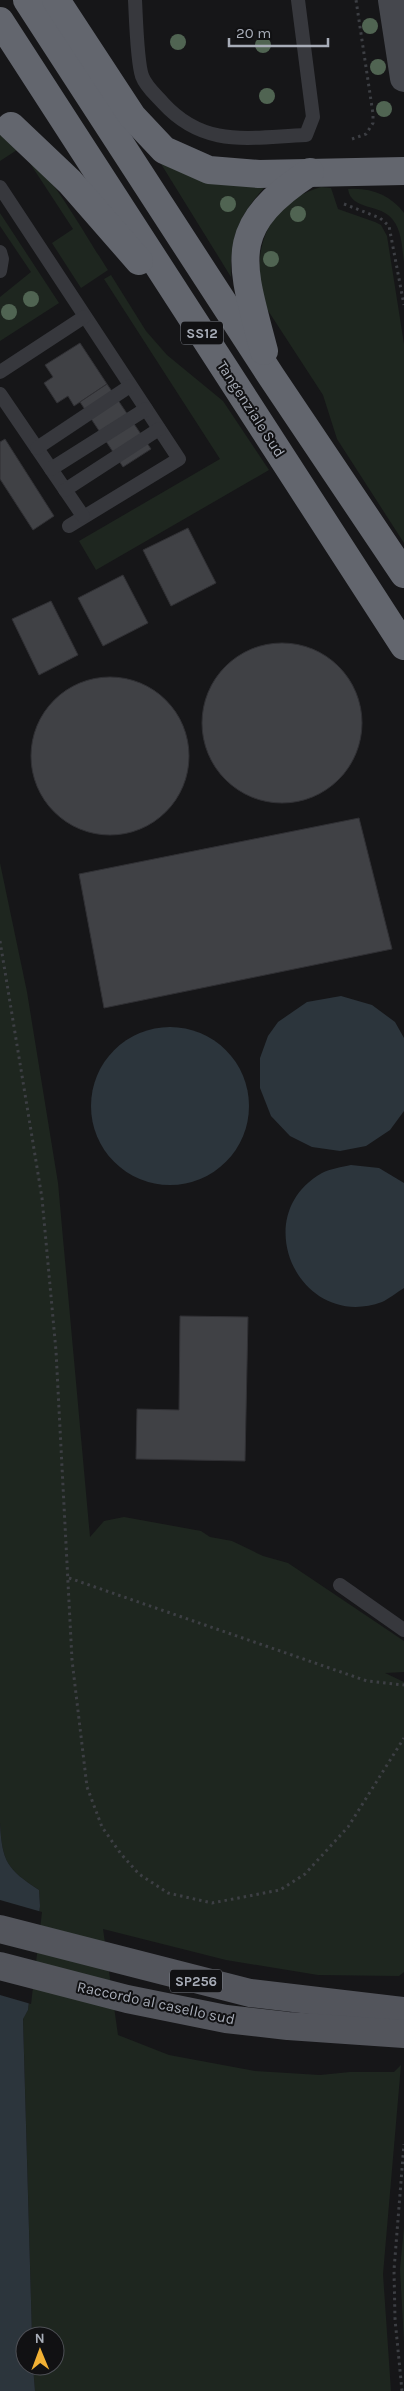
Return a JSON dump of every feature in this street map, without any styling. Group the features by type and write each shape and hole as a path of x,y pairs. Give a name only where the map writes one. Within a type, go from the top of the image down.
{"highway":[{"name":"SS12","path":"27,0 271,376 404,574"},
{"path":"56,0 132,116 164,150 209,170 259,174 404,171"},
{"name":"Tangenziale Sud","path":"0,21 404,646"},
{"path":"6,123 70,182 206,339"},
{"path":"271,376 248,292 245,254 247,240 258,217 274,197 310,172"}],"main road":[{"name":"Raccordo al casello sud","path":"0,1929 250,1993 400,2023"},
{"name":"Raccordo al casello sud","path":"0,1966 127,2000 226,2019 400,2023"}],"street":[{"path":"392,0 404,78"}],"lane":[{"path":"135,0 142,76 149,88 175,116 200,132 233,138 306,135 313,117 298,0"},
{"path":"0,187 179,459 69,526"},
{"path":"0,252 2,259 0,272"},
{"path":"0,372 84,317"},
{"path":"37,448 130,386"},
{"path":"0,394 83,516"},
{"path":"51,469 146,409"},
{"path":"65,490 159,430"},
{"path":"340,1584 404,1630"}],"path":[{"path":"349,139 366,134 373,123 356,0"},
{"path":"340,197 342,203 380,218 389,226 404,306"},
{"path":"0,941 42,1198 56,1351 62,1501 69,1578 72,1660 87,1787 102,1827 121,1854 139,1874 168,1893 212,1903 280,1890 305,1874 348,1828 404,1738"},
{"path":"69,1578 367,1680 404,1685"},
{"path":"402,2391 395,2319 394,2270 404,2144"}],"shaded area":[{"path":"0,132 13,139 43,171 74,215 108,270 81,288 52,243 73,229 20,148 0,161"},
{"path":"158,159 268,183 250,205 239,225 232,248 231,277"},
{"path":"321,187 331,188 338,209 381,225 387,236 404,344 404,543 337,439 323,395 267,309 262,290 259,271 261,252 266,235 274,219 286,206 302,195"},
{"path":"348,189 364,189 386,197 393,201 404,213 404,262 400,235 393,220 381,211 355,201 350,196"},
{"path":"0,213 59,303 0,341 0,297 31,272 0,226"},
{"path":"111,275 146,331 167,355 223,401 269,470 96,570 79,541 220,459 104,279"},
{"path":"0,863 27,992 58,1183 90,1537 104,1521 124,1517 201,1531 210,1537 232,1541 263,1556 288,1563 404,1641 404,1672 385,1673 404,1682 404,1972 399,1976 318,1975 226,1960 103,1929 118,2035 169,2055 255,2071 320,2075 350,2072 394,2072 401,2065 383,2274 391,2391 35,2391 34,2376 65,2376 65,2326 32,2326 23,2018 28,2010 40,1906 39,1890 13,1870 8,1863 2,1847 0,1823"},
{"path":"341,996 372,1005 395,1022 404,1038 404,1111 390,1130 366,1146 340,1151 312,1147 290,1136 271,1116 260,1088 260,1058 268,1036 278,1022 307,1002"},
{"path":"162,1027 178,1027 193,1030 207,1036 226,1050 236,1062 246,1083 249,1106 246,1129 236,1150 226,1162 214,1172 193,1182 178,1185 162,1185 147,1182 126,1172 104,1150 94,1129 91,1114 91,1098 94,1083 104,1062 126,1040 147,1030"},
{"path":"351,1165 379,1168 404,1183 404,1288 382,1302 353,1307 327,1301 307,1286 293,1265 286,1241 288,1216 299,1192 322,1173"},
{"path":"0,1823 2,1847 8,1863 13,1870 39,1890 40,1906 28,2010 23,2019 32,2326 15,2326 15,2376 34,2376 35,2391 0,2391"},
{"path":"404,2227 404,2343 400,2269"}],"pier":[{"path":"0,1900 42,1912 31,2004 0,1995"}],"building":[{"path":"80,343 107,384 74,406 68,396 57,403 44,383 53,377 45,365"},
{"path":"107,384 151,449 123,467 80,402"},
{"path":"5,439 54,516 33,530 0,479 0,442"},
{"path":"188,528 216,583 171,606 143,550"},
{"path":"123,575 148,623 103,646 78,598"},
{"path":"51,601 78,655 39,675 12,619"},
{"path":"274,643 290,643 320,652 339,666 356,692 361,707 361,739 356,754 339,780 320,794 305,800 290,803 274,803 244,794 220,774 211,761 205,746 202,731 202,715 211,685 231,661 244,652 259,646"},
{"path":"110,677 140,683 154,690 166,700 176,712 183,726 189,756 183,786 176,800 166,812 154,822 140,829 110,835 80,829 66,822 54,812 44,800 37,786 31,756 37,726 44,712 54,700 66,690 80,683"},
{"path":"359,818 392,949 104,1008 79,874"},
{"path":"180,1316 248,1317 245,1461 136,1459 137,1409 179,1410"}]}
